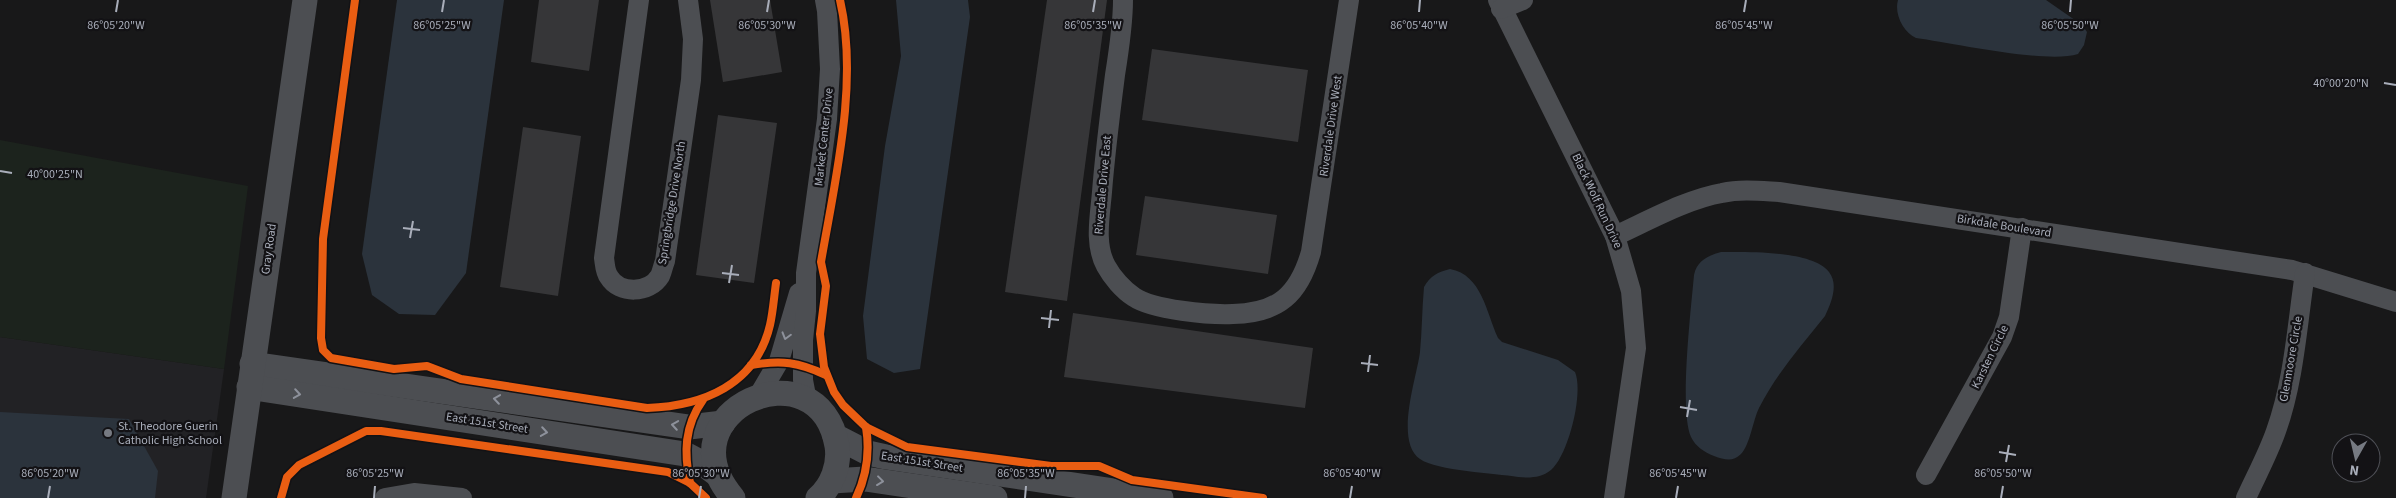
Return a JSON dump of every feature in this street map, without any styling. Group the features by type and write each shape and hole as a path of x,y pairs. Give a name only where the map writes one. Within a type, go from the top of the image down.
{"street":[{"name":"Gray Road","path":"234,498 250,375 305,0"},
{"name":"Springbridge Drive North","path":"639,0 604,258 610,279 619,286 631,290 642,289 652,284 660,276 665,261 691,80 693,39 688,0"},
{"name":"Market Center Drive","path":"807,401 803,380 806,273 827,119 830,69 827,11 824,0"},
{"name":"Riverdale Drive East","path":"1123,0 1122,23 1106,151 1098,245 1105,265 1118,283 1134,298 1152,305 1205,313 1245,314 1260,310 1294,292 1305,274 1311,252"},
{"name":"Riverdale Drive West","path":"1311,252 1348,0"},
{"path":"1500,4 1523,0"},
{"name":"Black Wolf Run Drive","path":"1500,4 1615,236 1631,290 1636,348 1614,498"},
{"name":"Birkdale Boulevard","path":"1615,236 1692,202 1721,193 1747,190 1780,192 2223,258 2305,273 2396,302"},
{"name":"Karsten Circle","path":"1926,475 2002,337 2009,317 2022,228"},
{"name":"Market Center Drive","path":"760,395 779,362 806,273"},
{"name":"Glenmoore Circle","path":"2246,498 2276,432 2290,383 2305,273"},
{"name":"East 151st Street","path":"250,375 689,427 723,423"},
{"name":"East 151st Street","path":"250,375 685,454 702,463 718,475"},
{"path":"733,498 718,475 715,448 723,423 739,406 760,395 784,393 807,401 819,410 829,422 835,436 837,459 825,489"},
{"name":"East 151st Street","path":"835,436 868,453 886,457 1161,498"},
{"name":"East 151st Street","path":"825,489 865,479 995,498"},
{"path":"385,498 414,493 462,498"}],"shaded area":[{"path":"397,0 504,0 466,273 435,315 399,314 372,295 362,254"},
{"path":"896,0 968,0 970,17 920,369 894,373 867,359 863,316 885,146 901,56"},
{"path":"1898,0 2046,0 2082,25 2087,32 2084,45 2078,54 2064,56 2023,55 1916,38 1907,32 1901,22 1897,11"},
{"path":"0,140 248,186 224,369 0,337"},
{"path":"1721,252 1778,254 1809,260 1821,265 1829,272 1834,288 1832,300 1825,316 1790,360 1766,395 1757,413 1744,450 1738,457 1729,460 1710,454 1695,444 1691,437 1686,406 1687,359 1695,270 1703,260"},
{"path":"1450,269 1461,273 1476,287 1486,306 1498,338 1502,342 1558,360 1575,372 1577,394 1573,424 1557,463 1543,475 1522,477 1452,469 1428,463 1420,459 1412,450 1408,424 1409,408 1420,352 1424,287 1435,275"},
{"name":"St. Theodore Guerin Catholic High School","path":"0,337 224,369 206,498 0,498"},
{"path":"0,412 129,419 158,471 155,498 0,498"}],"building":[{"path":"539,0 599,0 589,71 531,62"},
{"path":"710,0 770,0 782,72 723,82"},
{"path":"1047,0 1107,0 1067,301 1005,292"},
{"path":"1152,49 1308,70 1298,142 1142,120"},
{"path":"718,115 777,123 754,283 696,275"},
{"path":"523,127 581,136 558,296 500,287"},
{"path":"1145,196 1277,215 1268,274 1136,255"},
{"path":"1073,313 1313,348 1305,408 1064,377"}],"cycle path":[{"path":"355,0 323,239 321,338 323,350 331,358 394,369 427,366 461,379 647,408 688,403 707,397 724,388 740,377 753,363 763,346 770,325 776,283"},
{"path":"840,0 845,31 846,97 838,165 821,262 826,286 820,334 824,367 834,392 843,405 866,427 907,447 1051,466 1099,466 1132,480 1263,498"},
{"path":"751,365 790,363 807,367 826,375"},
{"path":"690,483 686,450 687,440 692,420 703,400"},
{"path":"856,498 863,481 867,463 866,427"},
{"path":"281,498 287,477 299,465 366,431 381,431 668,472 690,483 706,498"}],"place":[{"name":"St. Theodore Guerin Catholic High School","path":"108,433"}]}
